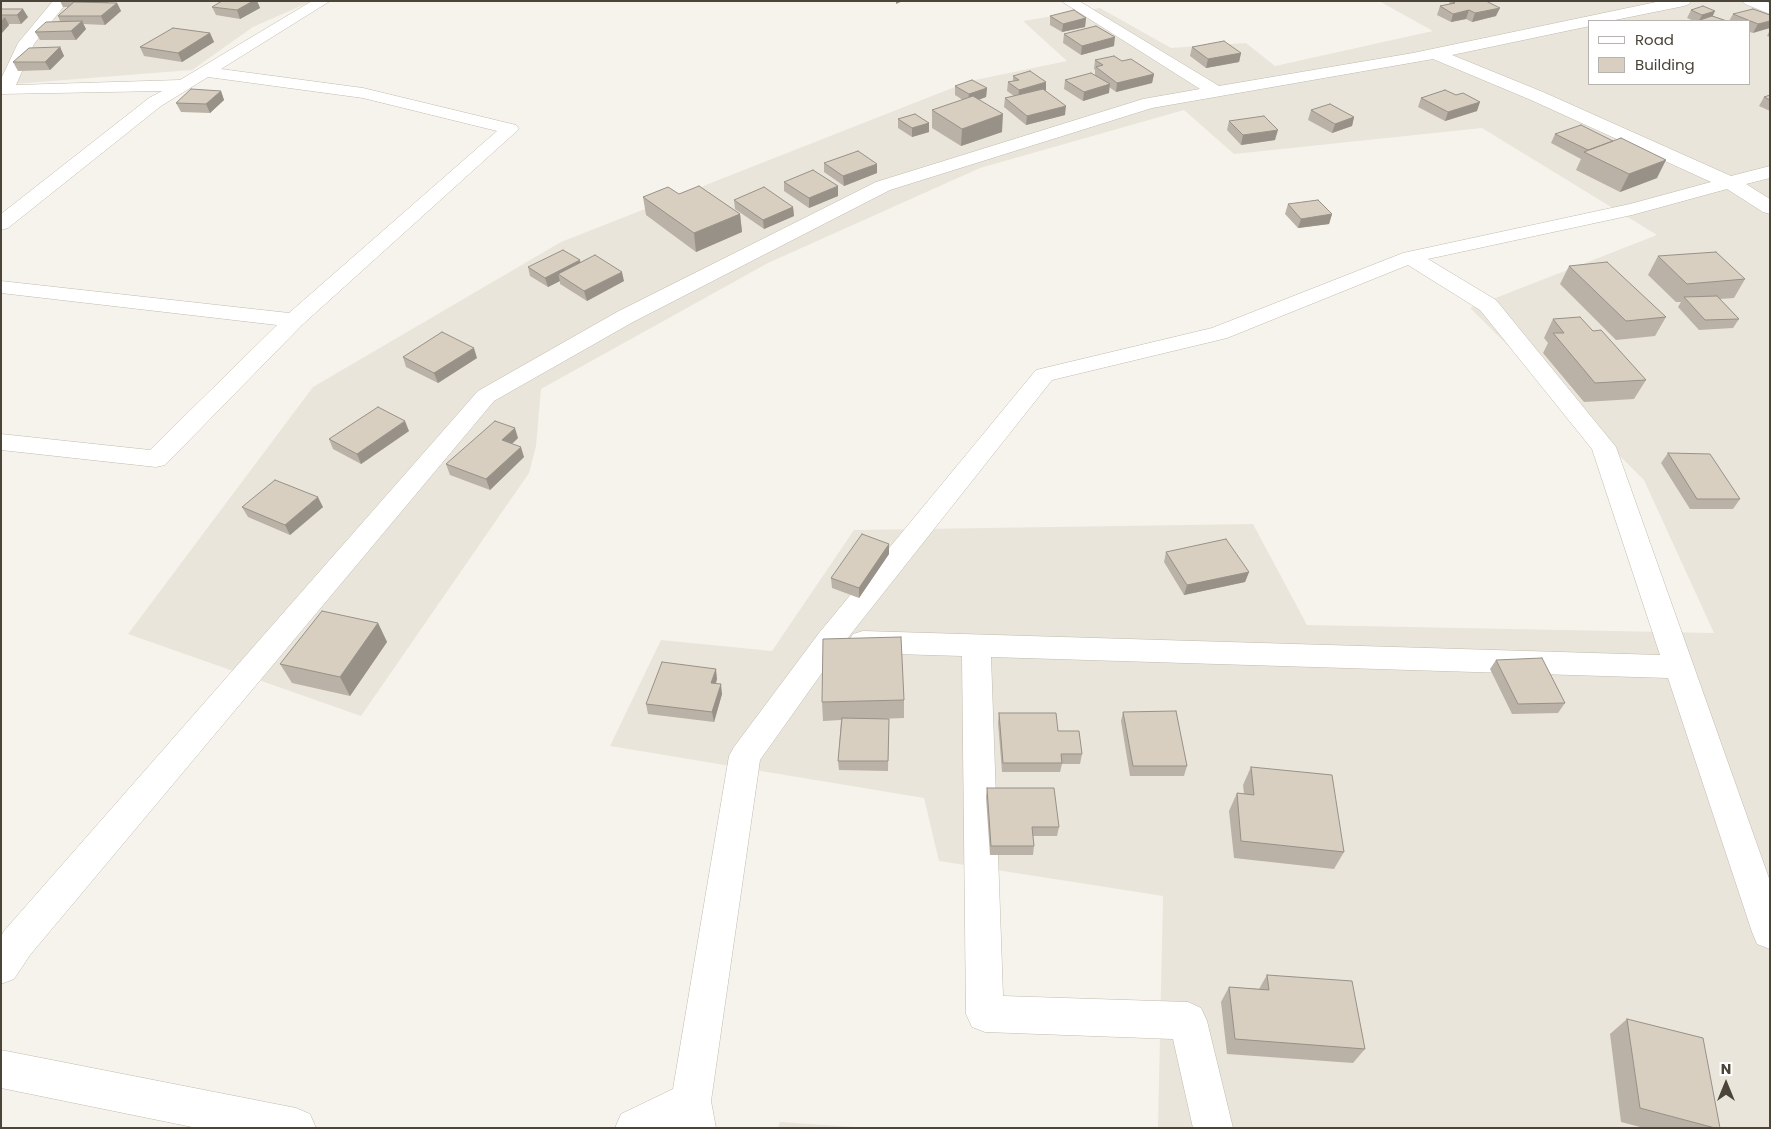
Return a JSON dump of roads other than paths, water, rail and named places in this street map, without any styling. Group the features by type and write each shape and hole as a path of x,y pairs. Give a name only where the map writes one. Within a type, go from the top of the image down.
{"street":[{"path":"61,1 26,43 5,90 183,85"},
{"path":"1,224 155,102 323,1"},
{"path":"1068,1 1217,92"},
{"path":"1593,20 1684,1"},
{"path":"1750,1 1770,10"},
{"path":"1,966 17,943 486,396 625,317 883,186 1149,103 1434,53 1588,21"},
{"path":"1434,53 1537,96 1730,182 1770,208"},
{"path":"1,442 156,459 294,320 510,129 363,93 205,72"},
{"path":"635,1128 694,1114 745,756 829,642 1044,375 1219,333 1410,257 1632,209 1770,172"},
{"path":"1410,257 1488,305 1604,447 1770,932"},
{"path":"1,287 294,320"},
{"path":"829,642 1679,667"},
{"path":"976,646 985,1014 1188,1021 1213,1128"},
{"path":"1,1069 296,1128"}]}
